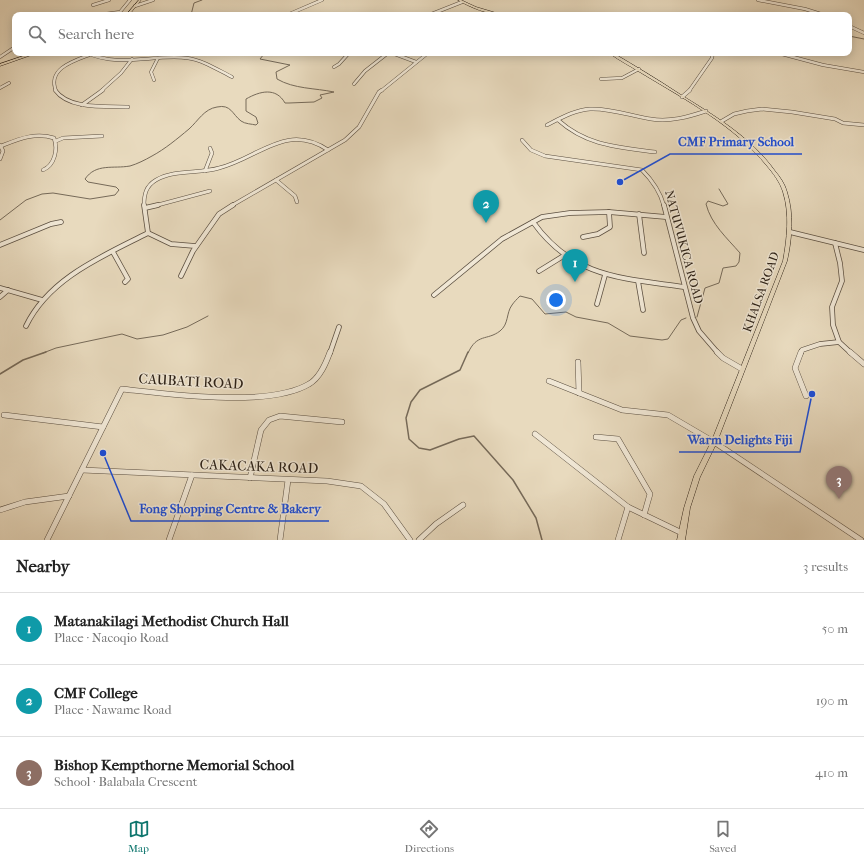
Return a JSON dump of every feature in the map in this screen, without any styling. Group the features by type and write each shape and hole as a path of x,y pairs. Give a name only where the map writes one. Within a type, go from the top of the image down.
{"main road":[{"path":"130,12 140,0"},
{"path":"461,1 475,8 490,12"},
{"path":"0,65 26,56"},
{"name":"KHALSA ROAD","path":"616,56 722,121 761,155 780,181 786,196 790,232 785,261 714,442 697,476 687,508 681,540"}],"street":[{"path":"93,5 109,0"},
{"path":"120,12 130,0"},
{"path":"135,6 153,0"},
{"path":"294,12 322,0"},
{"path":"758,0 814,12"},
{"path":"436,12 461,1"},
{"path":"852,27 864,33"},
{"path":"0,57 12,49"},
{"path":"84,56 66,64 53,78 54,86 59,94 70,102 82,105 128,107"},
{"path":"94,56 104,59 186,58 196,60 232,77"},
{"path":"334,67 346,56"},
{"path":"354,84 358,81 360,74 382,56"},
{"path":"400,56 416,62"},
{"path":"181,276 195,246 219,214 238,201 345,140 360,127 379,92 424,56"},
{"path":"682,96 689,91 712,56"},
{"path":"789,56 823,65 864,72"},
{"path":"154,80 151,72 157,58"},
{"path":"82,105 120,76 132,59"},
{"path":"601,78 622,78 639,70"},
{"path":"0,88 9,83"},
{"path":"547,125 568,114 590,109 610,110 660,120 674,119 706,111"},
{"path":"722,121 734,113 777,109 835,119 844,124 864,125"},
{"path":"558,120 571,132 586,140 655,152"},
{"path":"0,159 2,155 0,146 32,135 49,136 54,138 56,141"},
{"path":"56,141 63,138 102,136"},
{"path":"148,233 144,193 148,187 157,180 168,175 205,171 232,164 271,145 285,140 306,139 315,142 328,150"},
{"name":"NATUVUKICA ROAD","path":"522,140 531,150 545,156 642,170 652,180 662,198 684,287 693,318 699,331 723,358 742,370"},
{"path":"43,170 49,167 54,155 56,141"},
{"path":"205,171 212,152 210,148"},
{"path":"276,180 295,196 296,202"},
{"path":"146,208 210,191"},
{"path":"434,295 502,239 542,217 570,213 609,212 666,217"},
{"path":"583,237 598,235 610,227 609,212"},
{"path":"639,214 644,253"},
{"path":"0,245 51,224 61,222"},
{"path":"533,222 550,243 565,255 605,275 684,287"},
{"path":"790,232 864,250"},
{"path":"148,233 165,244 181,247 195,246"},
{"path":"26,326 28,318 42,300 67,279 148,233"},
{"path":"835,243 840,263 842,281 832,307 833,325 839,342 864,364"},
{"path":"113,252 128,279 125,282"},
{"path":"539,271 565,255"},
{"path":"597,304 605,275"},
{"path":"638,281 643,310"},
{"path":"0,288 42,300"},
{"path":"0,297 8,290"},
{"name":"CAUBATI ROAD","path":"47,540 122,389 190,396 261,396 300,390 311,383 318,375 327,360 339,327"},
{"path":"806,396 795,368 802,350 820,344 839,342"},
{"path":"578,362 578,393"},
{"path":"549,381 622,410 668,415 714,442 857,539"},
{"path":"4,415 104,427"},
{"path":"250,478 261,430 269,420 280,416 342,422"},
{"path":"535,434 628,507 682,533"},
{"path":"596,437 618,439 650,494 644,515"},
{"name":"CAKACAKA ROAD","path":"82,470 327,481 361,486 384,504 410,540"},
{"path":"168,540 192,475"},
{"path":"280,540 288,480"},
{"path":"0,510 25,502 69,496"},
{"path":"419,540 436,524 463,505"},
{"path":"618,540 628,507"}],"waterway":[{"path":"192,12 194,3 202,0"},
{"path":"852,37 864,39"},
{"path":"0,220 26,200 42,194 53,193 90,199 115,195 119,190 116,187 88,182 85,179 94,171 105,168 130,166 162,150 189,129 208,110 212,108 222,106 228,108 243,122 256,125 258,123 256,117 246,111 246,99 251,96 267,92 277,94 285,103 314,102 322,98 320,95 334,92 290,85 277,79 276,72 290,65 260,59 262,56"},
{"path":"697,317 705,288 719,283 723,268 736,266 739,262 740,253 716,224 708,211 706,204 708,201 723,206 728,204 719,189"},
{"path":"468,353 471,347 479,340 495,334 503,328 510,308 520,296 532,299 545,314 566,312 576,317 608,323 630,336 662,340 668,339 681,320 686,318"},
{"path":"43,353 56,348 122,334 137,339 163,335 187,327 208,316"},
{"path":"0,374 23,360 46,352"},
{"path":"468,352 460,370 420,390 411,402 406,418 409,439 419,448 430,450 459,439 474,436 513,480 536,518 542,540"}],"place":[{"name":"CMF Primary School","path":"620,182"},
{"name":"CMF College","path":"486,223"},
{"name":"Matanakilagi Methodist Church Hall","path":"575,282"},
{"name":"Warm Delights Fiji","path":"812,394"},
{"name":"Fong Shopping Centre & Bakery","path":"103,453"},
{"name":"Bishop Kempthorne Memorial School","path":"839,499"}]}
